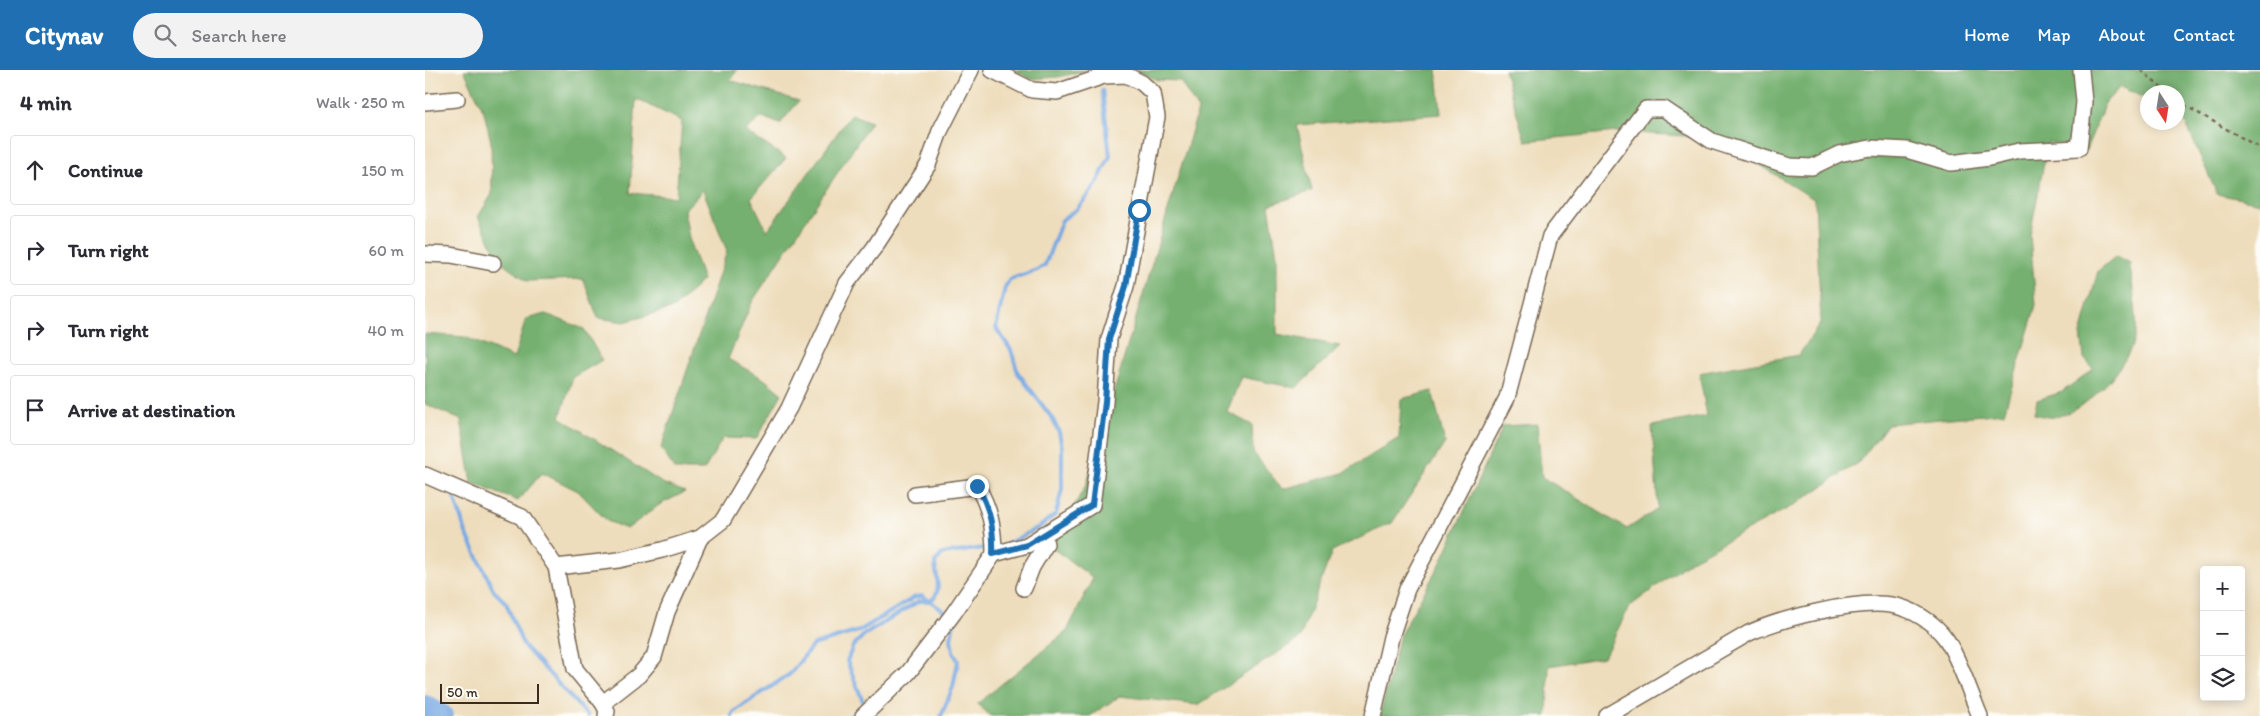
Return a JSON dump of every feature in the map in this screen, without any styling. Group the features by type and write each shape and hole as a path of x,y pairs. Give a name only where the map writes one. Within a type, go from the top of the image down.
{"street":[{"path":"556,568 619,560 700,538 723,520 773,432 789,408 847,283 874,248 928,166 940,130 971,70"},
{"path":"991,70 1032,90 1057,92 1104,76 1126,75 1142,83 1153,93 1157,117 1126,286 1109,339 1105,402 1092,505 1027,545 994,549"},
{"path":"1373,716 1391,637 1407,589 1507,398 1550,236 1646,109 1664,110 1711,141 1789,166 1812,167 1839,154 1870,148 1907,150 1951,163 1989,158 2019,151 2079,148 2083,102 2081,70"},
{"path":"425,102 457,99"},
{"path":"425,254 451,254 493,263"},
{"path":"425,475 522,517 556,568 575,669 605,709 654,657 667,612 700,538"},
{"path":"863,716 908,673 951,617 994,549 994,532 987,504 977,486 915,494"},
{"path":"1024,588 1032,566 1046,544 1043,534"},
{"path":"1607,716 1749,633 1772,623 1854,606 1891,606 1909,610 1934,626 1946,639 1980,716"}],"path":[{"path":"2141,70 2158,85"},
{"path":"2185,106 2260,148"}],"green space":[{"path":"464,70 737,70 730,80 799,101 780,124 762,117 745,131 786,158 751,198 767,231 851,114 871,122 752,302 728,359 764,379 782,394 756,439 723,438 704,470 675,470 661,448 727,251 703,190 684,210 690,243 703,280 674,308 624,322 598,318 583,279 527,281 499,260 478,217 492,194 491,142 484,112","holes":["636,99 682,121 676,197 630,193"]},
{"path":"1014,70 1089,70 1058,77 1031,79"},
{"path":"1137,70 1437,70 1441,114 1297,125 1312,191 1269,205 1277,256 1277,334 1340,346 1296,388 1241,377 1227,412 1252,425 1253,452 1282,489 1343,473 1399,438 1401,399 1432,391 1445,443 1392,523 1332,551 1300,638 1198,705 1120,696 1090,716 991,716 977,704 1067,631 1093,578 1051,547 1086,485 1198,110 1180,81 1157,80"},
{"path":"1504,70 2260,70 2260,203 2217,194 2185,122 2185,85 2140,85 2140,96 2120,87 2105,103 2086,150 2048,142 2030,235 2036,305 2004,413 1888,424 1859,462 1796,504 1693,559 1629,607 1604,657 1549,666 1547,716 1380,716 1400,635 1440,564 1503,426 1537,424 1542,477 1627,529 1658,509 1652,426 1707,416 1699,373 1799,355 1821,322 1815,200 1718,138 1617,132 1525,141"},
{"path":"2116,256 2130,263 2135,308 2136,332 2126,358 2105,385 2079,407 2066,414 2053,417 2034,414 2037,400 2062,392 2093,369 2084,358 2081,334 2098,271"},
{"path":"546,314 584,329 602,360 573,377 560,417 662,483 685,492 659,505 627,529 607,521 578,491 542,473 518,501 472,483 461,420 425,404 425,334 465,337 514,358 526,319"}],"waterway":[{"path":"1007,544 1039,527 1056,514 1062,489 1062,448 1059,432 1052,418 1018,373 1011,350 996,328 1005,287 1010,279 1037,270 1045,265 1062,220 1077,209 1096,185 1110,156 1102,90"},
{"path":"454,497 466,533 494,591 506,603 523,645 588,716"},
{"path":"948,614 930,601 934,598 938,589 935,563 942,554 991,547"},
{"path":"732,716 734,712 745,704 790,674 813,645 859,631 915,597 922,596 930,601"},
{"path":"851,716 864,704 847,661 853,646 864,635 919,601 930,601"},
{"path":"941,716 953,687 958,661 953,651 951,639 954,622"},
{"path":"425,707 441,716"}],"route":[{"path":"977,486 987,504 994,532 993,554 1027,545 1092,505 1105,402 1109,339 1126,286 1139,210"}]}
